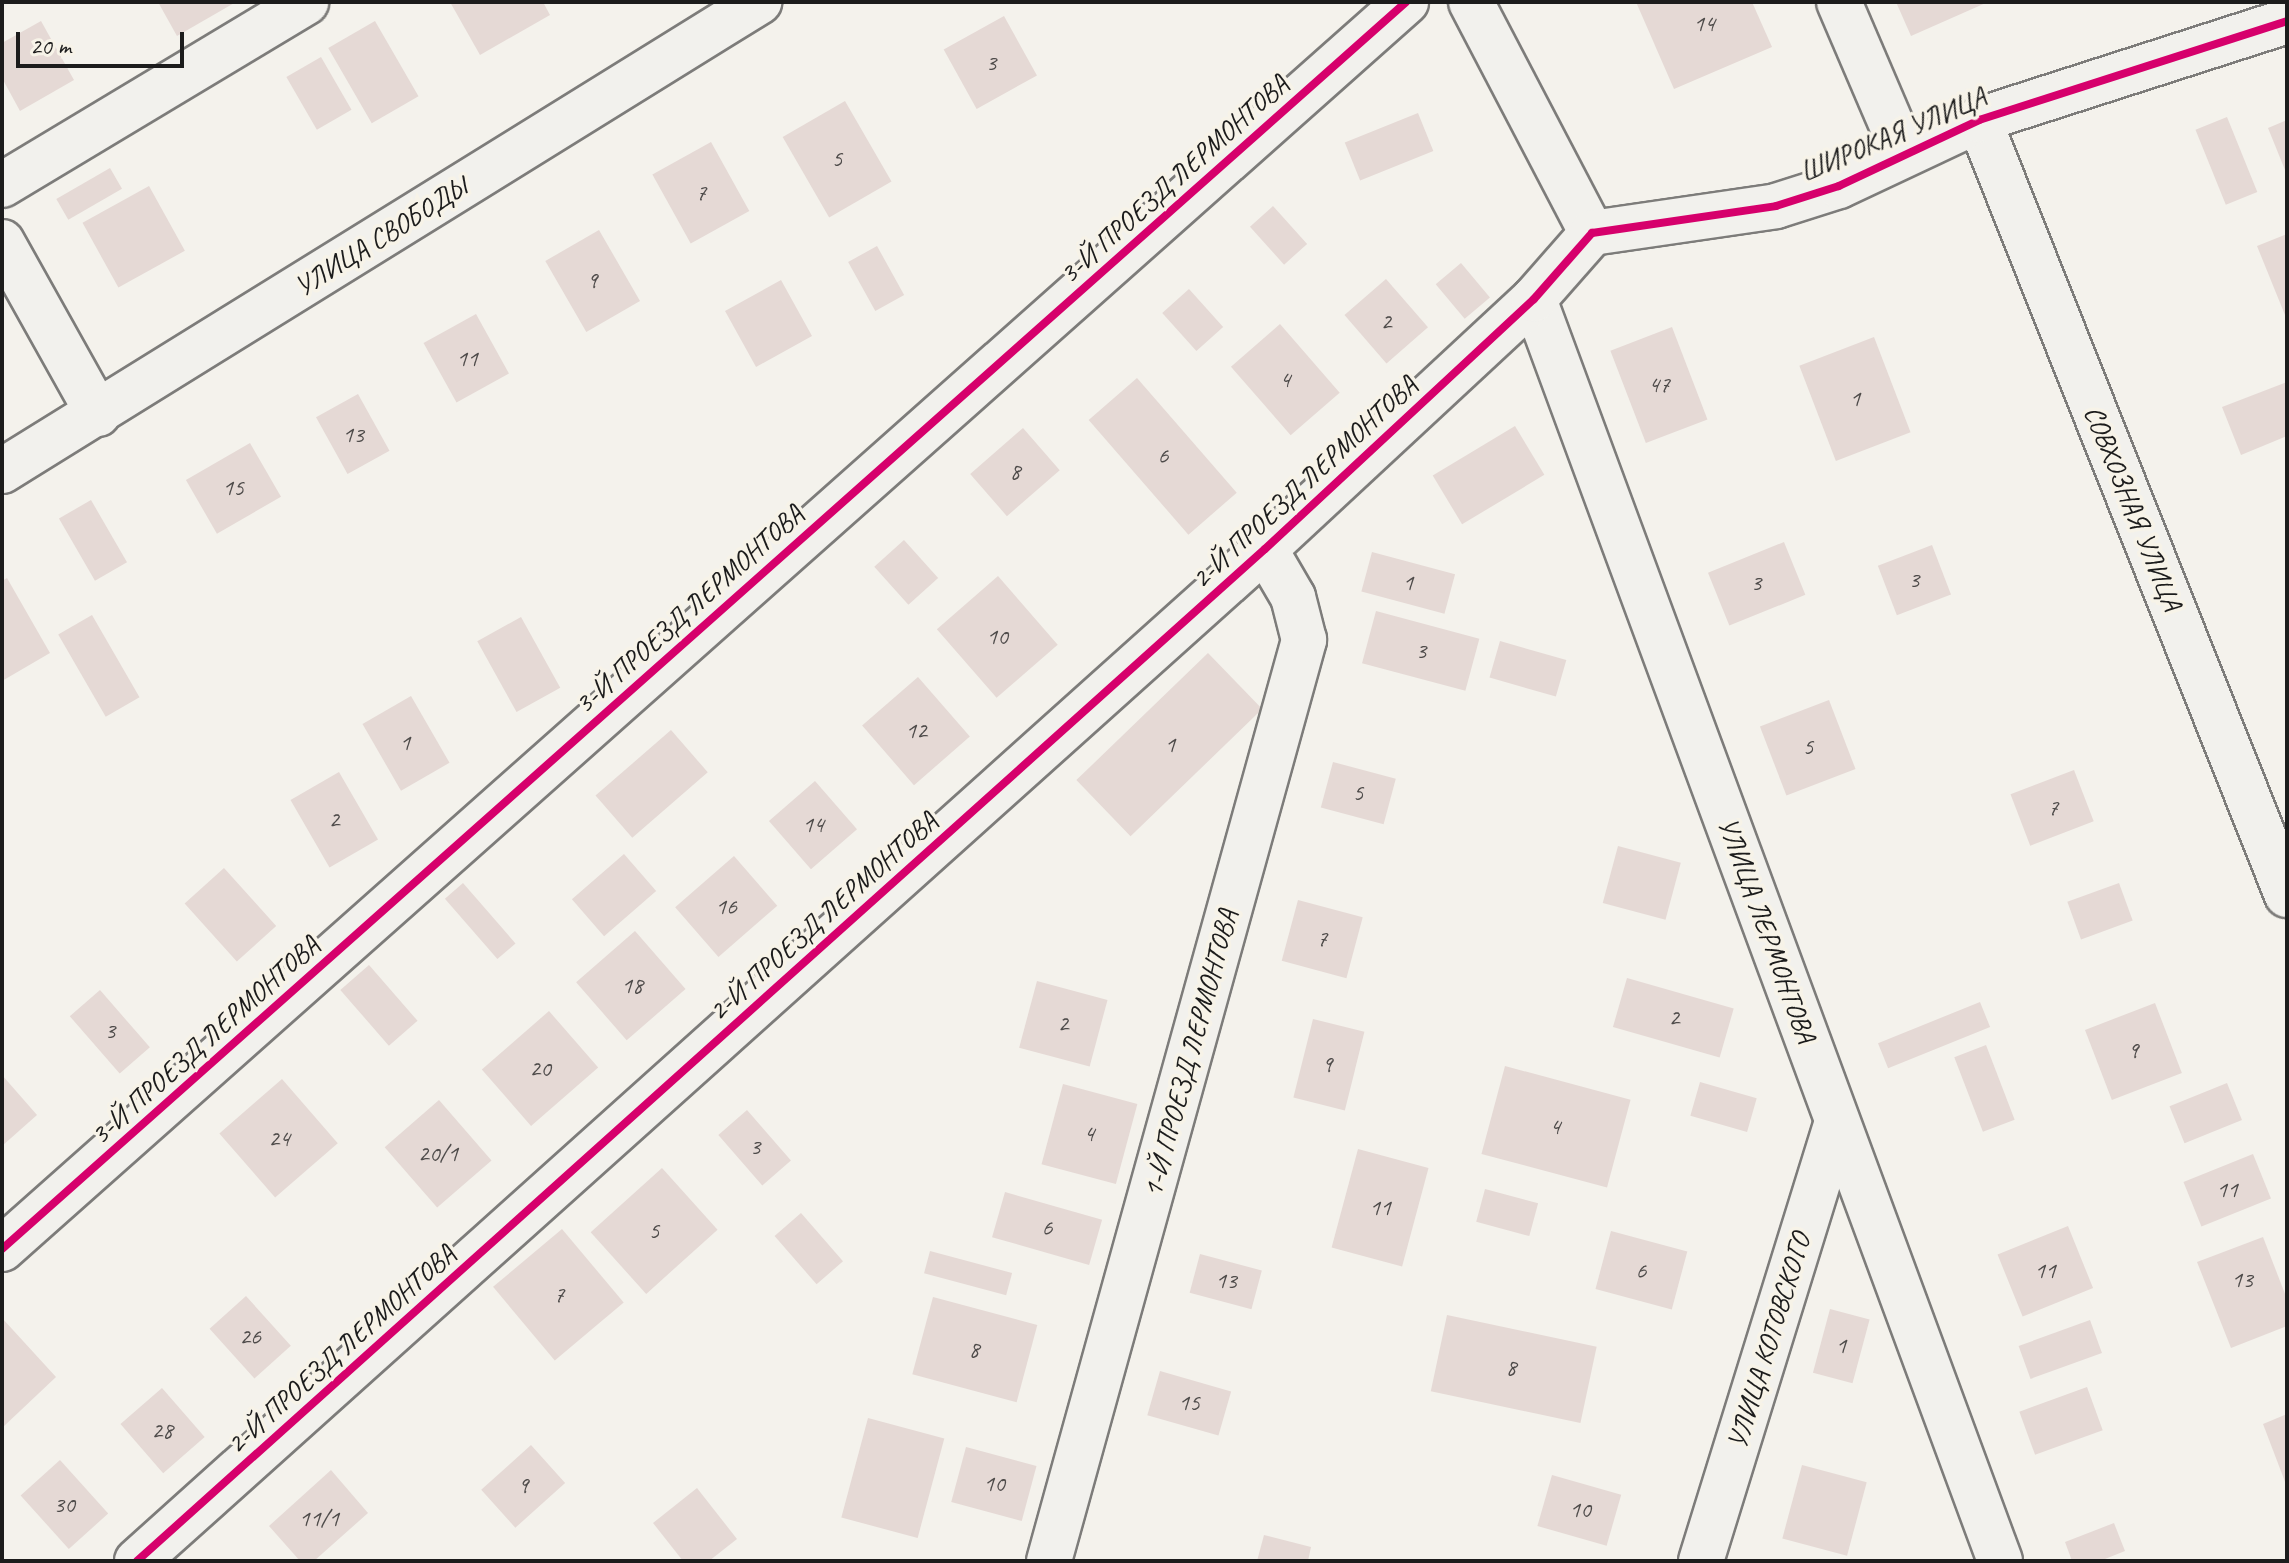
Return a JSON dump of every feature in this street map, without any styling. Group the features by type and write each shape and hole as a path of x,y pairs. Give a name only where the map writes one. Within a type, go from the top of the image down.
{"street":[{"path":"2,185 306,2"},
{"name":"3-Й ПРОЕЗД ЛЕРМОНТОВА","path":"2,1249 1406,2"},
{"path":"1471,2 1592,233 1534,299"},
{"path":"1839,2 1904,154"},
{"name":"УЛИЦА СВОБОДЫ","path":"2,471 98,414 732,9"},
{"name":"ШИРОКАЯ УЛИЦА","path":"1592,233 1776,206 1839,186 1979,120 2287,21"},
{"name":"СОВХОЗНАЯ УЛИЦА","path":"1979,120 2287,895"},
{"path":"2,242 98,414"},
{"name":"2-Й ПРОЕЗД ЛЕРМОНТОВА","path":"137,1561 1265,549 1534,299"},
{"name":"УЛИЦА ЛЕРМОНТОВА","path":"1534,299 2000,1561"},
{"name":"1-Й ПРОЕЗД ЛЕРМОНТОВА","path":"1049,1561 1304,640 1293,597 1265,549"},
{"name":"УЛИЦА КОТОВСКОГО","path":"1701,1561 1837,1122"}],"building":[{"path":"158,2 236,2 177,36"},
{"path":"450,2 543,2 550,15 480,55"},
{"path":"1636,2 1752,2 1772,47 1674,89"},
{"path":"1896,2 1988,2 1911,36"},
{"path":"1004,16 1037,75 977,109 944,49"},
{"path":"41,21 74,80 20,111 2,78 2,43"},
{"path":"375,21 418,96 372,123 328,48"},
{"path":"321,57 352,110 317,130 286,77"},
{"path":"845,101 892,182 829,218 783,137"},
{"path":"1418,113 1433,151 1360,181 1345,143"},
{"path":"2227,117 2257,192 2226,205 2195,130"},
{"path":"2287,120 2287,169 2285,170 2268,128"},
{"path":"711,142 749,211 691,244 652,174"},
{"path":"110,168 122,189 68,220 56,199"},
{"path":"149,186 185,251 118,288 83,223"},
{"path":"1273,206 1307,244 1284,265 1250,227"},
{"path":"599,230 640,301 586,332 545,261"},
{"path":"2287,234 2287,320 2257,246"},
{"path":"877,246 904,295 875,311 848,262"},
{"path":"1461,263 1490,297 1465,319 1436,284"},
{"path":"1386,279 1428,327 1386,363 1344,315"},
{"path":"781,280 812,336 756,367 725,311"},
{"path":"1189,289 1223,327 1196,351 1162,313"},
{"path":"476,314 509,373 456,403 424,343"},
{"path":"1280,324 1340,393 1291,435 1231,367"},
{"path":"1672,327 1707,419 1646,443 1610,351"},
{"path":"1874,337 1911,432 1836,461 1799,366"},
{"path":"1137,378 1237,493 1188,535 1089,420"},
{"path":"2287,382 2287,436 2241,455 2222,407"},
{"path":"358,394 390,451 348,474 316,417"},
{"path":"1515,426 1544,475 1462,524 1433,475"},
{"path":"1023,428 1060,470 1007,516 970,474"},
{"path":"250,443 281,497 217,534 186,480"},
{"path":"91,500 127,562 95,581 59,518"},
{"path":"904,540 938,578 908,605 874,567"},
{"path":"1784,542 1805,595 1729,626 1708,573"},
{"path":"1932,545 1951,594 1897,615 1878,566"},
{"path":"1372,552 1455,574 1444,614 1361,592"},
{"path":"998,576 1058,645 997,698 937,629"},
{"path":"7,578 50,653 2,681 2,581"},
{"path":"1376,611 1479,639 1465,691 1362,663"},
{"path":"92,615 140,697 106,717 58,634"},
{"path":"521,617 560,688 517,712 477,641"},
{"path":"1500,641 1566,660 1556,697 1490,678"},
{"path":"1208,653 1262,709 1131,836 1076,780"},
{"path":"918,677 970,737 914,785 862,726"},
{"path":"411,696 450,763 401,791 363,724"},
{"path":"1829,700 1856,769 1786,796 1760,727"},
{"path":"671,730 708,772 632,838 596,796"},
{"path":"1333,762 1396,779 1384,824 1321,807"},
{"path":"2074,770 2094,821 2030,846 2011,794"},
{"path":"339,772 378,840 330,868 291,800"},
{"path":"815,781 857,829 811,869 769,821"},
{"path":"1618,846 1681,863 1666,920 1603,903"},
{"path":"624,854 656,891 604,936 572,899"},
{"path":"734,856 777,906 718,957 675,907"},
{"path":"224,868 276,926 237,961 185,903"},
{"path":"463,883 515,943 497,959 445,899"},
{"path":"2119,883 2133,921 2081,939 2067,902"},
{"path":"1298,900 1363,917 1346,978 1282,961"},
{"path":"635,931 686,989 627,1040 576,982"},
{"path":"369,965 418,1021 389,1046 340,990"},
{"path":"1627,978 1734,1009 1720,1058 1613,1027"},
{"path":"1037,981 1108,1000 1090,1067 1019,1048"},
{"path":"100,990 150,1047 120,1074 70,1016"},
{"path":"1980,1002 1990,1027 1888,1068 1878,1043"},
{"path":"2155,1003 2182,1073 2112,1100 2085,1030"},
{"path":"549,1011 598,1068 531,1126 482,1069"},
{"path":"1313,1019 1364,1032 1345,1110 1293,1098"},
{"path":"1986,1045 2015,1120 1983,1132 1954,1057"},
{"path":"1505,1066 1631,1100 1607,1188 1481,1154"},
{"path":"2,1075 37,1115 2,1146"},
{"path":"282,1079 338,1143 275,1198 219,1133"},
{"path":"1700,1082 1757,1098 1747,1132 1690,1116"},
{"path":"2227,1083 2242,1120 2184,1143 2170,1106"},
{"path":"1063,1084 1137,1104 1116,1184 1042,1164"},
{"path":"439,1100 491,1160 437,1208 385,1147"},
{"path":"747,1110 791,1161 762,1185 718,1135"},
{"path":"1358,1149 1429,1168 1402,1266 1332,1248"},
{"path":"2253,1154 2271,1199 2201,1227 2183,1182"},
{"path":"662,1168 718,1230 646,1294 591,1232"},
{"path":"1485,1189 1538,1203 1529,1236 1476,1222"},
{"path":"1005,1192 1102,1220 1089,1265 992,1237"},
{"path":"801,1213 843,1261 817,1284 775,1236"},
{"path":"2068,1226 2093,1288 2023,1317 1998,1254"},
{"path":"562,1229 624,1303 555,1360 493,1287"},
{"path":"1611,1231 1687,1251 1672,1309 1595,1289"},
{"path":"2263,1237 2287,1299 2287,1326 2231,1348 2197,1262"},
{"path":"930,1251 1012,1273 1006,1295 924,1273"},
{"path":"1200,1254 1262,1271 1251,1309 1190,1293"},
{"path":"246,1296 291,1346 254,1379 210,1329"},
{"path":"933,1297 1037,1325 1017,1402 912,1374"},
{"path":"1830,1309 1870,1320 1853,1383 1813,1373"},
{"path":"1447,1315 1597,1347 1580,1423 1431,1391"},
{"path":"2,1318 56,1377 2,1428"},
{"path":"2090,1320 2102,1353 2031,1379 2019,1346"},
{"path":"1160,1371 1231,1391 1218,1436 1147,1415"},
{"path":"2087,1387 2103,1430 2035,1455 2019,1412"},
{"path":"162,1388 205,1437 163,1473 120,1424"},
{"path":"2287,1414 2287,1487 2263,1424"},
{"path":"868,1418 944,1438 918,1538 841,1517"},
{"path":"531,1445 565,1483 515,1528 481,1490"},
{"path":"966,1447 1037,1466 1022,1521 951,1502"},
{"path":"60,1460 108,1514 69,1549 21,1495"},
{"path":"1802,1465 1867,1482 1847,1556 1782,1538"},
{"path":"331,1470 368,1513 314,1561 300,1561 269,1526"},
{"path":"1552,1475 1621,1495 1607,1546 1537,1526"},
{"path":"697,1488 737,1539 709,1561 683,1561 653,1523"},
{"path":"2114,1523 2125,1551 2100,1561 2072,1561 2065,1542"},
{"path":"1264,1535 1311,1547 1308,1561 1257,1561"}],"cycle path":[{"path":"2,1249 1406,2"},
{"path":"137,1561 1265,549 1534,299 1592,233 1776,206 1839,186 1979,120 2287,21"}]}
